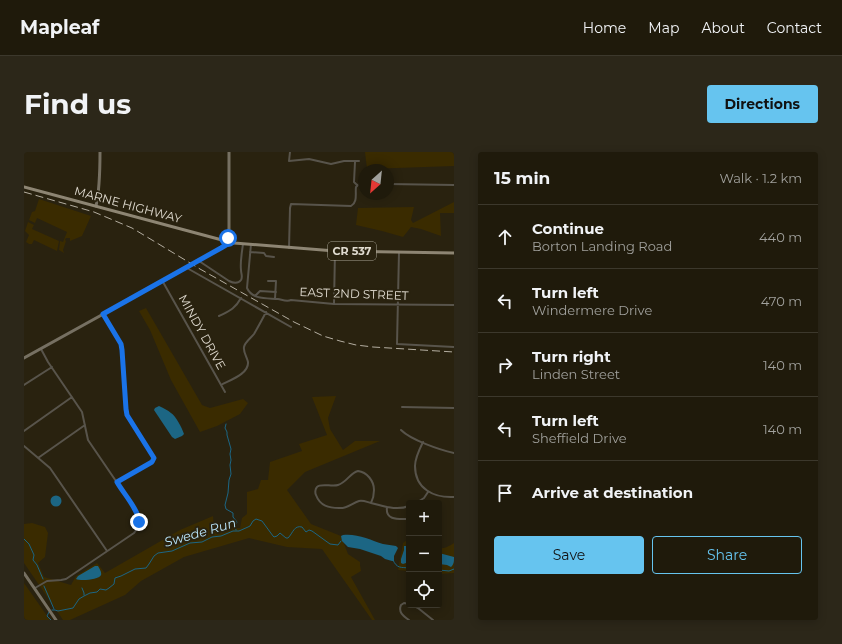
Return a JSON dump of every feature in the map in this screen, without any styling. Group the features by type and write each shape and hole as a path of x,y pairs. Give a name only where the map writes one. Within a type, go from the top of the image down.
{"main road":[{"name":"MARNE HIGHWAY","path":"24,186 228,241"},
{"name":"CR 537","path":"228,241 243,244 335,251 454,253"}],"street":[{"path":"96,206 100,182 100,152"},
{"path":"24,358 226,245 228,241 229,152"},
{"path":"290,152 289,161 309,159 329,163 359,161"},
{"path":"289,248 290,208 292,203 353,205 355,201 355,189 358,185 354,181 355,161"},
{"path":"394,184 454,185"},
{"path":"198,261 229,281 234,283 238,282 242,277 241,270 243,244"},
{"path":"251,244 247,288 249,292 255,296 260,292 276,292"},
{"path":"334,304 335,251"},
{"path":"250,252 264,253 266,256 274,257"},
{"path":"399,252 397,344 454,347"},
{"path":"187,268 291,327"},
{"name":"MINDY DRIVE","path":"163,281 225,392"},
{"path":"268,281 276,281 275,299"},
{"name":"EAST 2ND STREET","path":"255,296 288,302 291,300 334,304 454,305"},
{"path":"219,316 233,309 240,298"},
{"path":"221,385 243,373 247,369 248,362 244,347 266,312"},
{"path":"103,314 121,344 127,415 135,429 154,455 153,462 117,482"},
{"path":"35,588 47,581 65,580 134,533 139,524 138,514 88,440 83,414 40,349"},
{"path":"24,385 52,367"},
{"path":"24,431 72,397"},
{"path":"402,407 454,408"},
{"path":"38,458 85,425"},
{"path":"401,430 407,435 438,449 454,453"},
{"path":"422,442 415,465 417,479 428,492 438,496 454,496"},
{"path":"24,446 50,468 107,551"},
{"path":"371,503 374,493 374,486 368,476 358,471 354,472 339,485 317,486 315,492 319,501 329,507 343,508 361,501 387,507 400,508 406,507"},
{"path":"421,500 428,492"},
{"path":"387,507 386,512 392,518 406,519"},
{"path":"24,573 56,620"},
{"path":"406,603 401,605 400,610 403,616 409,620"},
{"path":"418,608 433,620"}],"shaded area":[{"path":"365,152 454,152 454,166 394,168 394,164 366,164"},
{"path":"39,199 91,216 82,236 70,241 70,238 66,238 63,250 64,253 59,250 60,241 63,242 67,232 37,218 35,223 29,220 32,212 35,211"},
{"path":"454,202 454,213 440,213 441,236 411,227 403,237 356,225 358,208 414,207 411,220 413,223"},
{"path":"28,222 34,225 32,229 59,241 57,251 34,240 32,244 26,242 29,235 25,231"},
{"path":"146,308 202,405 210,408 243,399 248,403 240,414 217,426 200,432 171,380 150,330 139,311"},
{"path":"336,396 328,418 330,429 343,450 355,441 380,441 305,472 287,490 311,524 341,536 348,554 360,562 361,571 351,577 375,620 372,620 322,549 287,547 249,538 184,557 141,581 125,595 70,620 63,620 24,563 24,524 32,523 45,527 48,533 45,557 38,563 44,577 71,585 76,576 97,563 105,573 180,530 213,516 214,528 240,528 242,518 247,514 247,492 258,489 261,480 268,480 270,462 302,451 299,444 327,435 312,397"},
{"path":"406,541 406,571 398,570 403,543"},
{"path":"454,543 454,573 442,574 442,548"},
{"path":"24,583 50,620 24,620"}],"water":[{"path":"159,406 175,417 184,434 182,436 175,439 172,437 154,410"},
{"path":"56,495 60,497 62,501 60,505 56,507 52,505 50,501 52,497"},
{"path":"341,536 358,536 383,544 396,546 398,548 394,556 394,561 360,549 348,547 342,541"},
{"path":"404,546 406,546 406,563 403,564 401,563 401,559"},
{"path":"442,554 454,557 453,565 451,567 442,564"},
{"path":"95,566 98,566 100,570 100,577 89,580 76,579 78,576"}],"waterway":[{"path":"226,424 225,428 231,449 231,474 225,505 226,509 233,513 233,517 237,522 235,526 236,530"},
{"name":"Swede Run","path":"52,610 58,611 73,608 79,599 84,596 97,592 100,589 106,590 109,588 114,584 115,578 135,569 146,568 154,556 158,553 172,551 190,543 202,542 212,537 221,536 233,531 239,531 250,526 256,519 262,521 274,537 280,533 288,538 295,528 302,527 306,532 309,530 312,531 330,544 338,545 341,541"},
{"path":"24,539 29,544 34,555 33,560 37,565 43,579"},
{"name":"Swede Run","path":"393,560 398,566 406,568"},
{"name":"Swede Run","path":"442,570 449,571 454,569"},
{"path":"44,586 54,609"},
{"path":"82,588 84,595"},
{"name":"Swede Run","path":"49,612 47,616 51,620"}],"railway":[{"path":"24,192 94,212 132,228 200,269 294,322 323,336 356,345 454,352"}],"route":[{"path":"139,522 138,514 117,482 154,461 154,455 135,429 127,415 121,344 103,314 226,245 228,238"}]}
